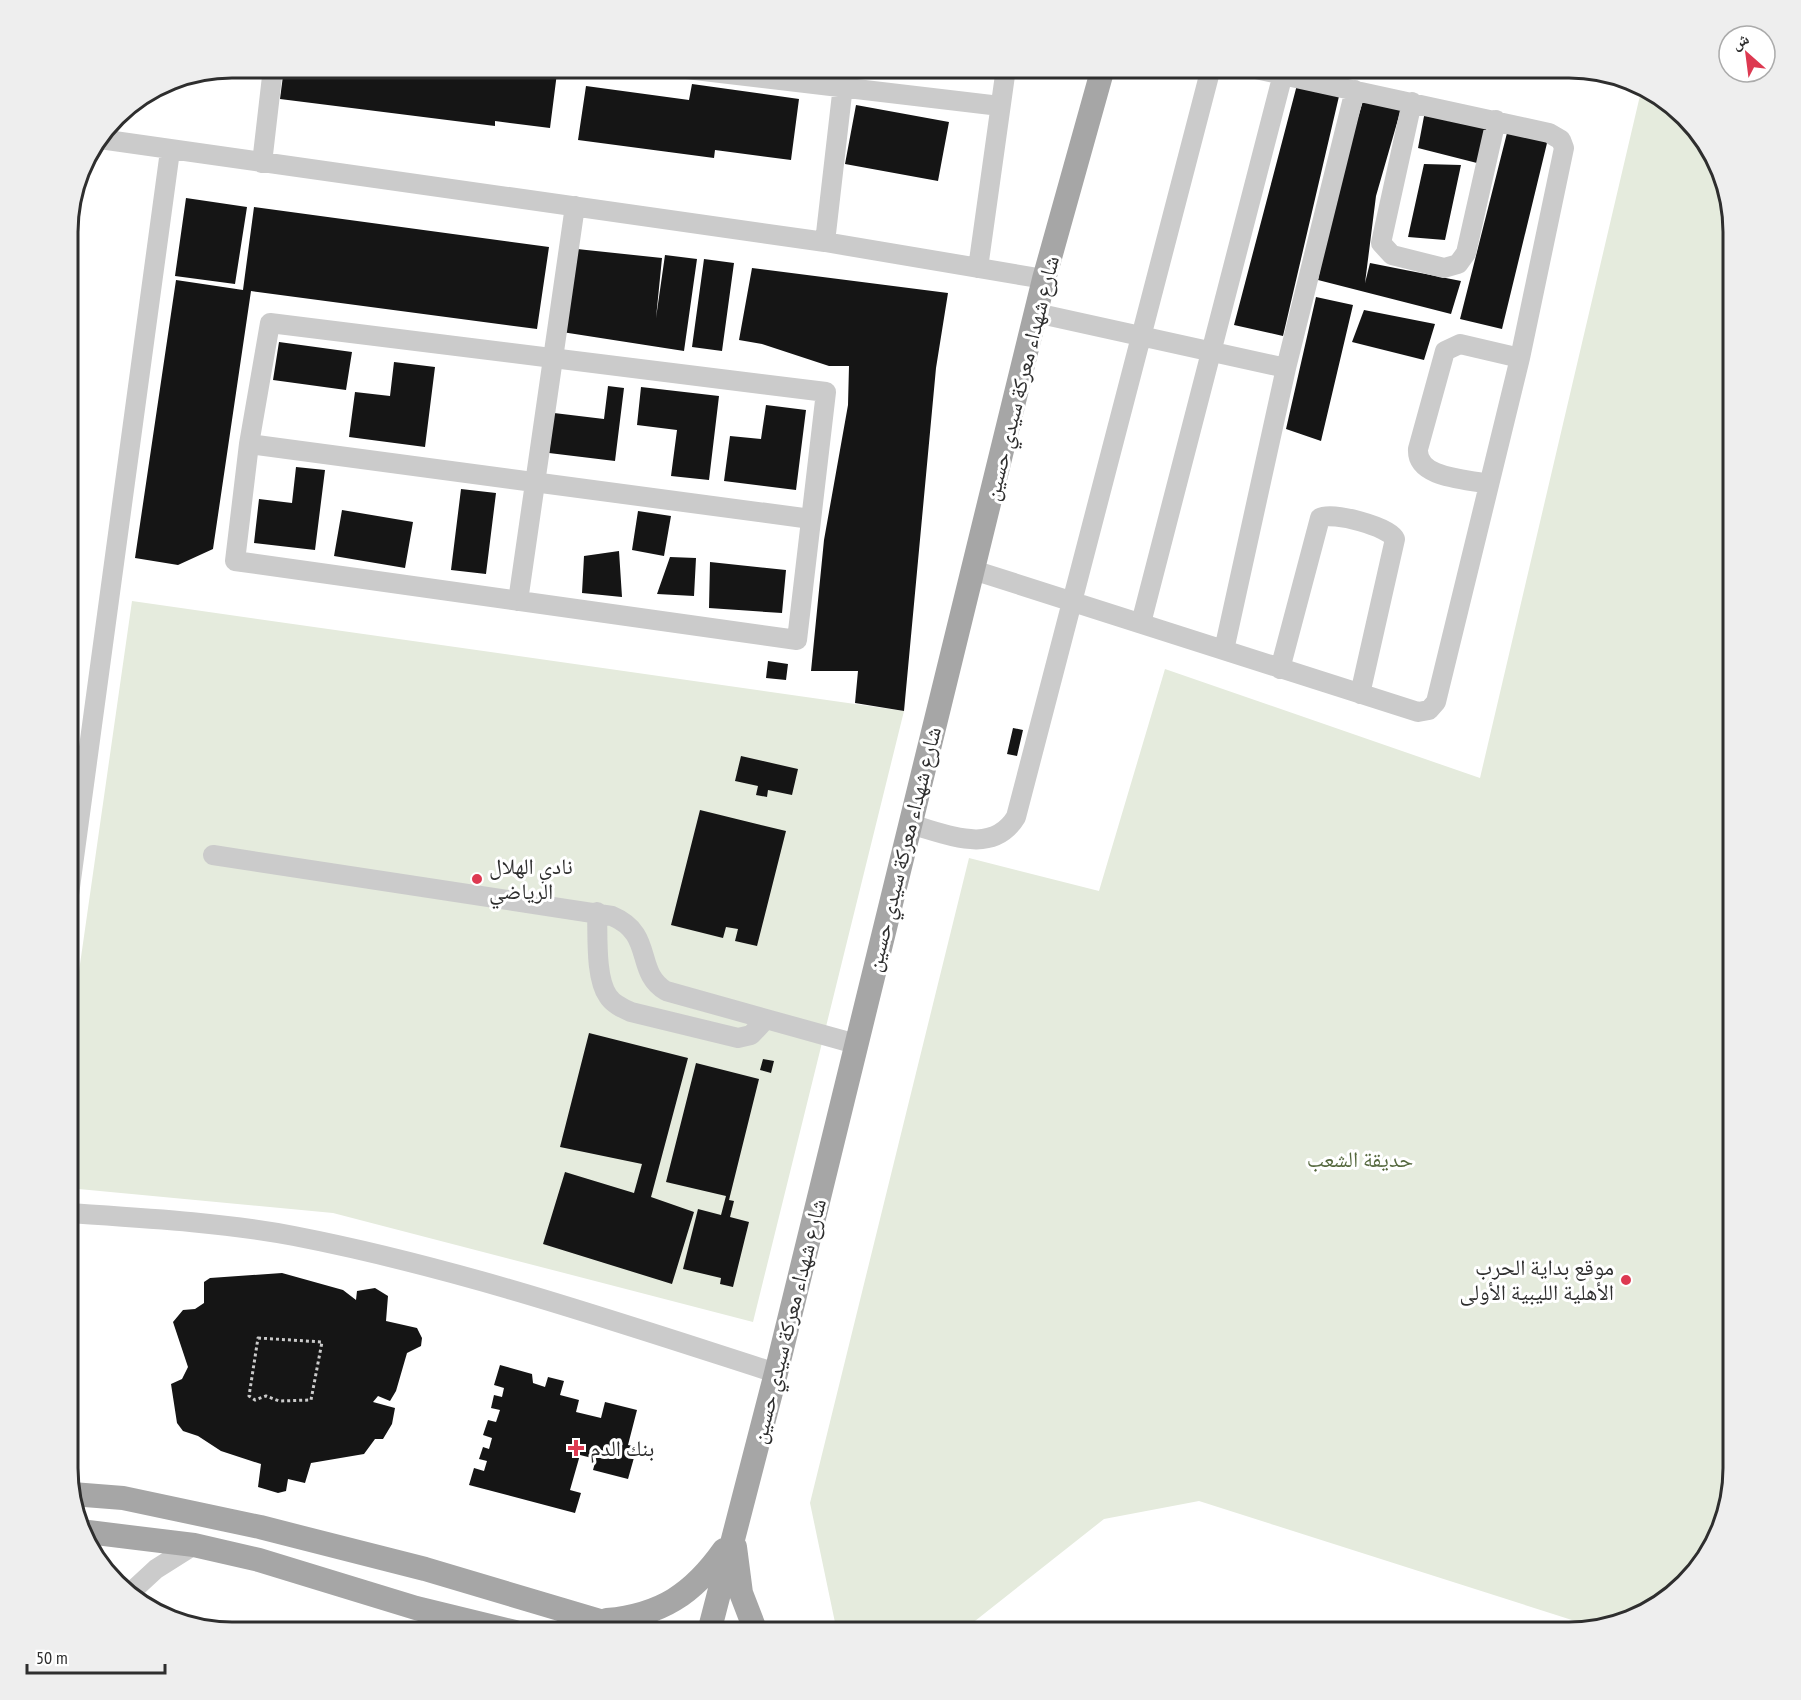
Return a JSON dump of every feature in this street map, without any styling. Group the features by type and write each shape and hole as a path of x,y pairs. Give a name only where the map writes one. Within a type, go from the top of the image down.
{"main road":[{"name":"شارع شهداء معركة سيدي حسين","path":"712,1622 776,1373 1044,279 1100,78"},
{"path":"80,1495 123,1498 240,1522 425,1569 602,1622"},
{"path":"92,1532 194,1545 259,1560 416,1608 474,1622"},
{"path":"598,1621 634,1618 686,1593 708,1573 734,1536"},
{"path":"734,1536 741,1593 752,1622"}],"street":[{"path":"262,163 272,78"},
{"path":"764,78 1000,106"},
{"path":"825,242 843,78"},
{"path":"978,268 1004,78"},
{"path":"909,824 979,841 1000,836 1016,818 1070,601 1208,78"},
{"path":"1141,623 1282,78"},
{"path":"973,570 1418,712 1429,710 1436,702 1520,358 1564,148 1555,135 1301,78"},
{"path":"1224,650 1286,368 1355,90"},
{"path":"1412,102 1381,243 1392,255 1444,268 1458,264 1466,253 1496,120"},
{"path":"108,140 170,151 825,242 1044,279"},
{"path":"78,828 170,151"},
{"path":"518,601 575,206"},
{"path":"1036,313 1286,368"},
{"path":"270,322 826,392 797,640 235,561 249,444 270,322"},
{"path":"1489,484 1427,470 1419,459 1418,449 1445,351 1460,344 1520,358"},
{"path":"249,444 812,519"},
{"path":"1280,669 1320,518 1331,514 1386,529 1395,539 1360,694"},
{"path":"213,855 597,912 622,920 636,933 652,979 657,986 678,995 856,1044"},
{"path":"597,912 602,981 607,996 617,1005 631,1012 733,1038 751,1035 766,1019"},
{"path":"78,1214 158,1219 293,1236 503,1285 776,1373"},
{"path":"136,1588 156,1569 194,1545"}],"path":[{"path":"258,1338 322,1342 311,1400 279,1401 266,1396 255,1400 249,1396 258,1338"}],"green space":[{"name":"حديقة الشعب","path":"1640,96 1663,110 1678,123 1697,147 1715,183 1723,222 1723,1468 1722,1488 1715,1517 1702,1545 1678,1577 1646,1601 1618,1614 1577,1622 1199,1501 1104,1519 974,1622 835,1622 810,1503 969,858 1099,891 1165,669 1480,778"},
{"name":"نادي الهلال الرياضي","path":"132,601 904,711 753,1322 333,1213 78,1189 78,978"}],"building":[{"path":"283,78 556,78 550,128 495,121 495,126 280,99"},
{"path":"1298,81 1340,92 1283,336 1234,325"},
{"path":"692,84 799,99 791,160 715,150 714,158 578,140 586,86 689,100"},
{"path":"1363,101 1401,109 1376,196 1365,283 1370,263 1461,281 1451,314 1318,280 1336,189"},
{"path":"856,105 949,122 938,181 845,164"},
{"path":"1425,111 1487,127 1477,163 1418,148"},
{"path":"1507,133 1548,139 1502,329 1460,319"},
{"path":"1424,164 1461,165 1445,240 1408,237"},
{"path":"186,198 247,207 235,284 175,276"},
{"path":"254,207 549,247 537,329 251,291 213,549 178,565 135,558 176,280 243,290"},
{"path":"577,249 662,258 656,318 665,255 697,259 684,351 562,332"},
{"path":"704,259 734,263 722,351 692,347"},
{"path":"752,268 948,293 936,368 904,711 855,703 858,671 811,671 824,540 848,405 849,366 829,366 762,344 739,340"},
{"path":"1316,297 1353,305 1321,441 1286,429"},
{"path":"1364,310 1435,324 1424,360 1352,342"},
{"path":"279,342 352,352 346,390 273,380"},
{"path":"394,362 435,367 425,447 349,437 355,392 390,396"},
{"path":"608,386 624,388 615,461 549,453 554,413 604,419"},
{"path":"641,387 719,396 709,480 671,476 677,430 637,425"},
{"path":"766,405 806,410 796,490 724,481 730,436 761,439"},
{"path":"296,467 325,470 315,550 254,543 259,499 292,503"},
{"path":"461,489 496,493 486,574 451,570"},
{"path":"342,510 413,522 405,568 334,556"},
{"path":"638,511 671,516 664,556 632,550"},
{"path":"619,551 622,597 582,593 584,556"},
{"path":"670,557 696,558 694,596 657,594"},
{"path":"710,562 786,570 782,613 709,608"},
{"path":"768,661 788,664 786,680 766,678"},
{"path":"1013,728 1023,730 1017,756 1007,754"},
{"path":"741,756 798,769 792,795 768,790 767,797 756,795 758,786 735,781"},
{"path":"700,810 786,831 757,946 735,941 738,929 726,927 723,938 671,925"},
{"path":"589,1033 688,1058 651,1197 694,1212 672,1284 543,1244 565,1172 634,1193 642,1164 560,1147"},
{"path":"763,1059 774,1061 771,1073 760,1070"},
{"path":"696,1063 759,1079 729,1200 734,1201 730,1217 749,1222 733,1287 720,1284 721,1278 683,1269 698,1209 721,1215 726,1196 666,1182"},
{"path":"282,1273 343,1290 356,1300 357,1291 375,1288 388,1296 386,1321 417,1328 422,1338 421,1346 407,1353 396,1391 390,1401 378,1396 373,1402 395,1408 392,1424 383,1439 375,1439 364,1454 311,1463 305,1483 288,1479 286,1491 278,1493 258,1487 261,1464 221,1451 198,1436 183,1431 177,1423 171,1384 182,1379 188,1367 173,1322 183,1310 195,1309 204,1303 204,1282 210,1278"},
{"path":"500,1365 532,1374 533,1383 545,1387 548,1377 564,1381 560,1395 579,1400 576,1412 601,1418 605,1402 637,1410 628,1445 637,1447 628,1479 593,1470 596,1459 580,1455 570,1490 581,1493 575,1513 469,1485 474,1468 484,1471 487,1461 479,1459 483,1447 489,1449 492,1438 483,1435 488,1420 496,1422 500,1410 491,1408 494,1395 502,1397 504,1388 494,1385"}],"place":[{"name":"نادي الهلال الرياضي","path":"477,879"},
{"name":"موقع بداية الحرب الأهلية الليبية الأولى","path":"1626,1280"},
{"name":"بنك الدم","path":"576,1448"}]}
